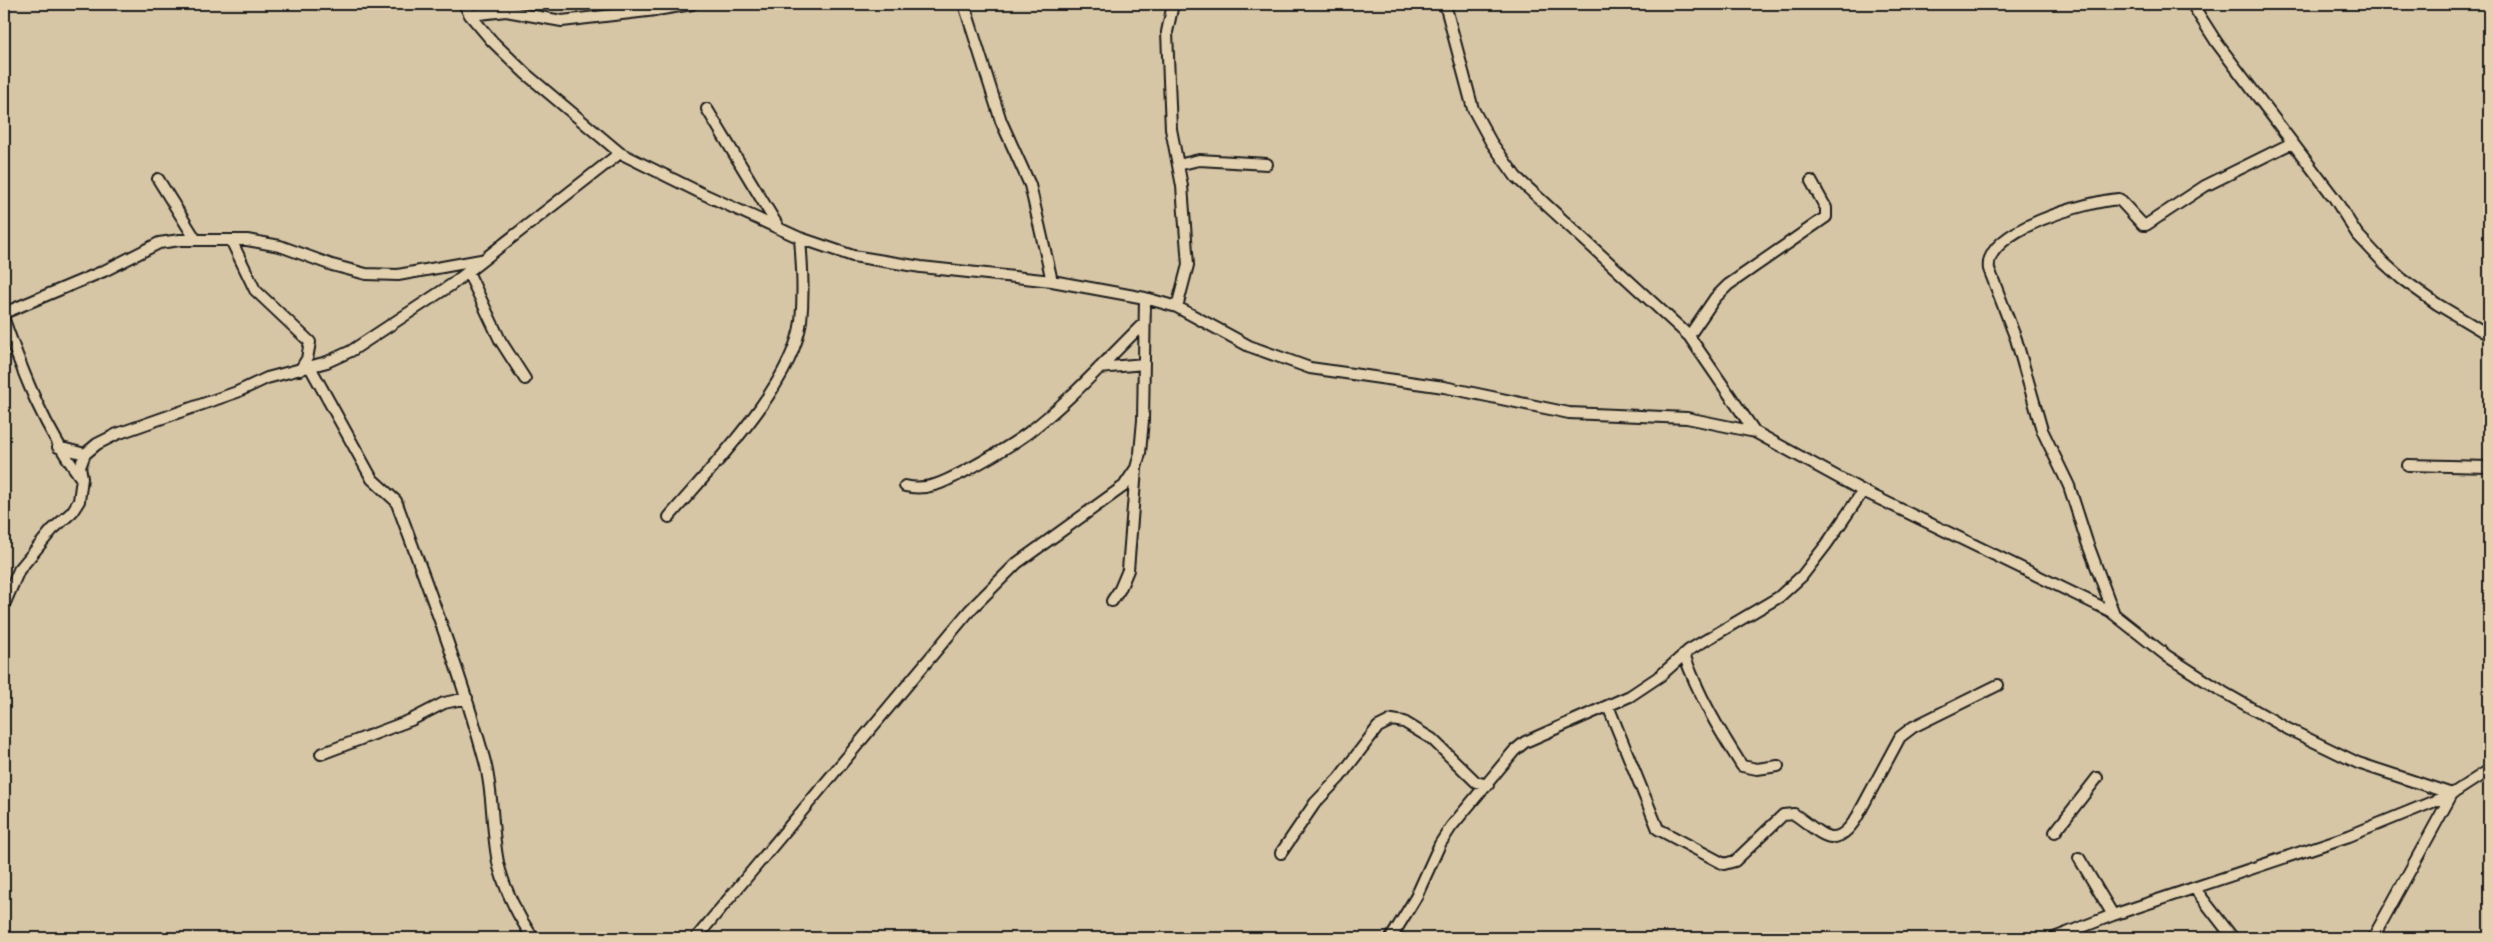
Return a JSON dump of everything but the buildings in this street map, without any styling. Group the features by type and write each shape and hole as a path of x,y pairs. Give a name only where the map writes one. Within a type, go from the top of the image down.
{"street":[{"path":"464,4 470,16 492,41 526,74 620,153 800,238 853,256 922,267 1052,281 1145,298 1177,308 1248,346 1310,368 1444,387 1569,412 1687,418 1755,432 1863,491 2114,614 2167,656 2223,692 2288,729 2358,762 2452,794"},
{"path":"470,16 506,11 562,21 692,4"},
{"path":"964,4 1001,121 1030,185 1052,281"},
{"path":"1173,4 1167,32 1171,129 1184,202 1188,264 1177,308"},
{"path":"1446,4 1473,109 1491,142 1516,177 1689,336 1755,432"},
{"path":"2192,4 2217,43 2335,199 2357,234 2383,262 2437,304 2489,334"},
{"path":"707,109 779,229"},
{"path":"2114,614 2086,542 2069,486 2042,430 2014,332 1989,269 1990,257 2003,242 2024,229 2062,212 2088,204 2119,199 2143,225 2146,225 2213,182 2292,143"},
{"path":"4,604 19,570 52,530 72,512 79,501 82,478 80,467 85,454 96,444 117,434 236,392 267,378 305,368 351,351 468,272 620,153"},
{"path":"1178,165 1199,160 1267,164"},
{"path":"158,179 196,240"},
{"path":"1689,336 1715,298 1728,285 1826,217 1826,208 1811,180"},
{"path":"669,517 747,427 794,348 801,322 803,280 800,238"},
{"path":"4,313 96,274 159,243 196,240 247,240 280,246 332,265 366,274 398,275 485,259"},
{"path":"231,240 255,290 310,342 305,368 372,479 396,501 467,698 492,791 499,866 513,908 533,938"},
{"path":"468,272 500,340 525,379"},
{"path":"1112,601 1120,589 1128,570 1136,468 1140,453 1143,420 1145,298"},
{"path":"4,320 22,369 58,447 82,478"},
{"path":"905,486 916,489 930,487 998,453 1029,432 1099,368 1144,322"},
{"path":"1099,368 1144,364"},
{"path":"58,447 85,454"},
{"path":"2408,465 2489,467"},
{"path":"696,938 970,610 1017,563 1046,540 1111,497 1124,486 1136,468"},
{"path":"1391,938 1416,897 1440,844 1451,827 1488,785 1514,751 1525,742 1630,696 1660,676 1684,654 1778,597 1796,581 1826,545 1863,491"},
{"path":"1684,654 1697,688 1716,726 1742,766 1757,769 1778,766"},
{"path":"1608,706 1658,829 1724,864 1735,861 1783,815 1788,813 1794,814 1829,837 1839,837 1857,817 1900,737 1913,727 1998,685"},
{"path":"321,754 411,720 444,703 467,698"},
{"path":"1281,853 1315,804 1339,778 1378,727 1387,722 1404,722 1450,755 1476,782 1488,785"},
{"path":"2054,938 2113,915 2349,836 2452,794 2489,770"},
{"path":"2055,832 2097,778"},
{"path":"2373,938 2452,794"},
{"path":"2078,858 2113,915"},
{"path":"2195,889 2233,938"}]}
